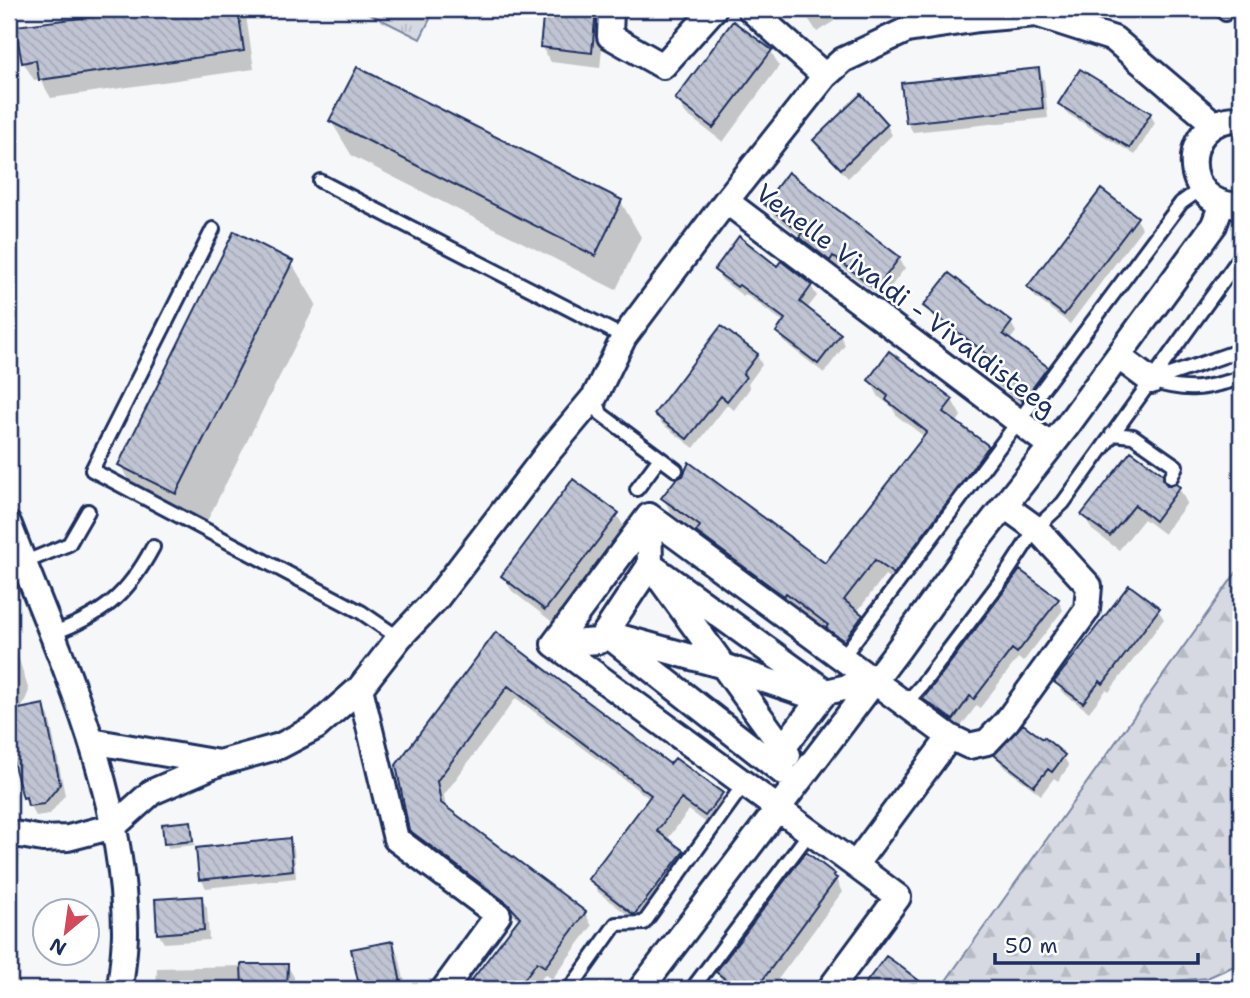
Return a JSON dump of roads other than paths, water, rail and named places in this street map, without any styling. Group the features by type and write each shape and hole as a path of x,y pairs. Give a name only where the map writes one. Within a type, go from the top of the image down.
{"street":[{"path":"611,9 610,36 663,66 714,9"},
{"path":"750,9 825,76"},
{"path":"9,833 43,839 68,838 114,826 152,792 219,763 280,746 316,727 360,688 399,638 437,598 542,460 595,396 624,337 726,201 825,76 843,60 907,30 955,16 1036,14 1114,39 1214,124"},
{"path":"641,989 1119,357 1214,225 1221,198 1195,176 1195,147 1203,134 1214,124 1230,118 1241,119"},
{"name":"Venelle Vivaldi - Vivaldisteeg","path":"726,201 1051,446"},
{"path":"1119,357 1151,381"},
{"path":"649,516 950,737 969,746 987,742 1007,721 1087,610 1089,586 1036,528 1005,506"},
{"path":"554,644 599,641 605,633 650,565 649,516"},
{"path":"554,644 649,516"},
{"path":"9,525 91,741 114,826 122,874 125,933 120,989"},
{"path":"650,565 823,695"},
{"path":"650,565 724,666 782,763"},
{"path":"605,633 823,695 874,681"},
{"path":"605,633 782,763"},
{"path":"554,644 898,897 830,989"},
{"path":"360,688 396,839 498,915 444,989"},
{"path":"782,763 823,695"},
{"path":"855,865 950,737"},
{"path":"91,741 219,763"}],"lane":[{"path":"320,181 624,337"},
{"path":"842,658 1181,203 1221,198"},
{"path":"213,229 92,470 361,612 399,638"},
{"path":"905,704 1006,574 1036,528 1063,503 1241,256"},
{"path":"1151,381 1241,350"},
{"path":"1151,381 1177,389 1211,387 1241,378"},
{"path":"595,396 601,414 676,470"},
{"path":"1112,434 1133,436 1176,466 1171,477"},
{"path":"637,489 660,458"},
{"path":"23,563 69,544 88,511"},
{"path":"51,635 85,622 107,607 124,592 153,547"},
{"path":"570,989 616,924 644,923 744,784"},
{"path":"692,989 810,832"}]}
